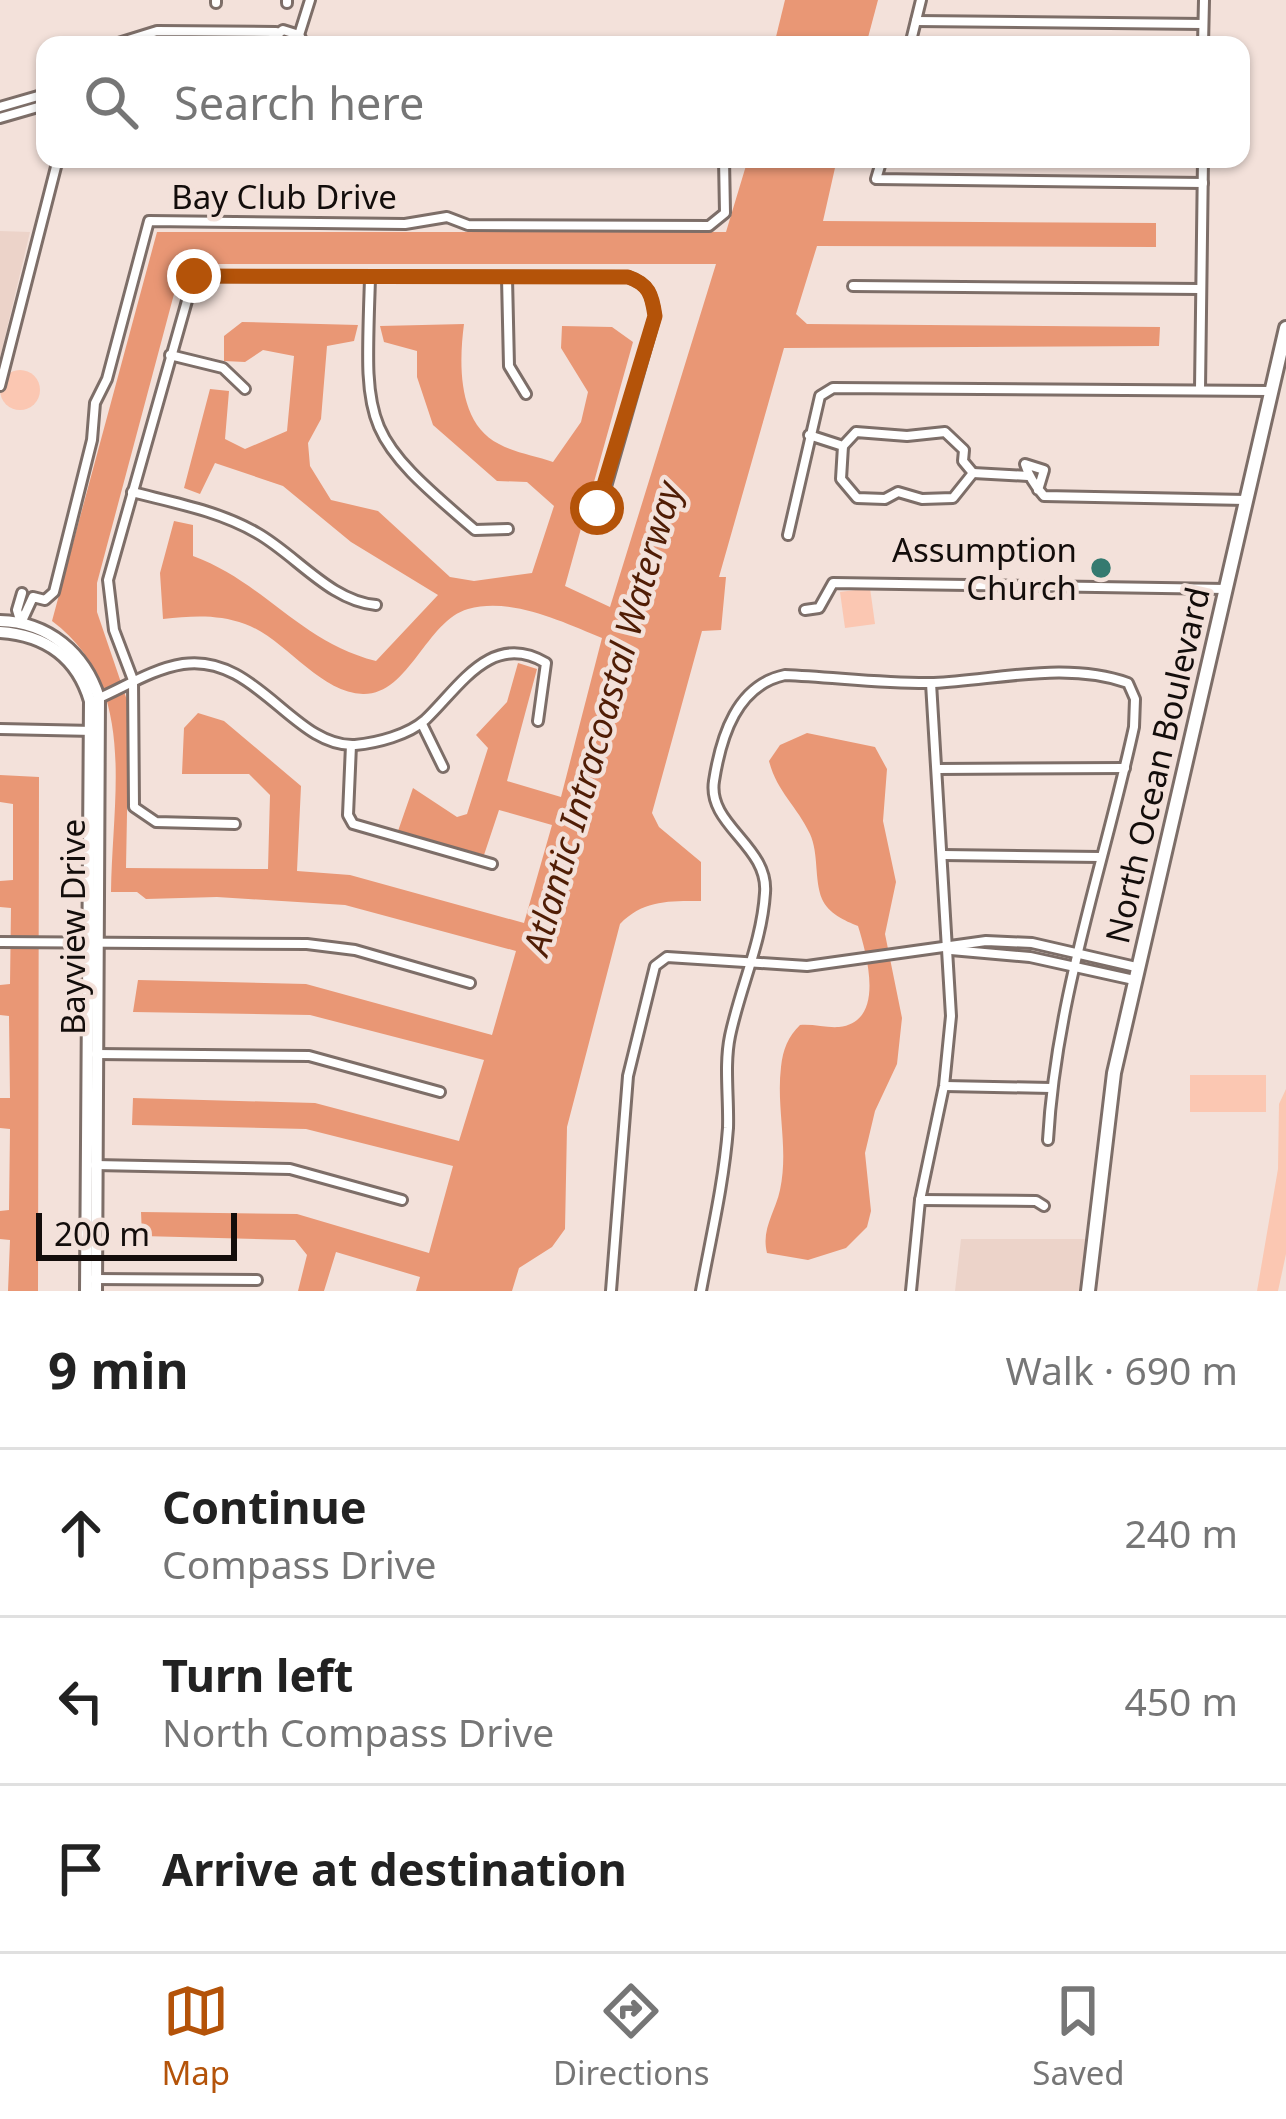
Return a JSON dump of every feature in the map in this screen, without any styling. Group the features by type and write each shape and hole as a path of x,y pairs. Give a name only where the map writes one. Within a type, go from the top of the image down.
{"main road":[{"name":"North Ocean Boulevard","path":"1088,1291 1112,1083 1286,328"}],"street":[{"path":"259,36 298,35 310,0"},
{"path":"912,36 921,0"},
{"path":"1203,36 1204,0"},
{"path":"916,21 1204,24"},
{"path":"272,36 276,32"},
{"path":"0,107 36,97"},
{"path":"0,118 36,108"},
{"path":"0,386 56,168"},
{"name":"Bay Club Drive","path":"19,628 34,596 46,600 54,592 92,440 95,403 107,379 149,221 405,224 447,217 468,224 709,226 725,213 724,168"},
{"path":"879,168 876,179 1203,183"},
{"path":"1200,389 1203,168"},
{"path":"235,824 156,822 134,807 128,683 108,580 194,276 628,277 643,282 652,294 655,316 595,525"},
{"path":"506,278 509,366 526,394"},
{"path":"370,279 370,408 381,442 402,468 475,530 508,529"},
{"path":"853,286 1201,289"},
{"path":"170,355 223,368 245,389"},
{"path":"788,536 820,396 833,388 1271,391"},
{"path":"973,473 953,498 922,499 898,492 885,499 857,498 841,478 843,446 856,432 907,436 945,432 964,450 963,460 973,473 1028,476"},
{"path":"809,435 843,446"},
{"path":"1038,490 1044,470 1025,464 1028,476 1038,490 1044,496 1246,500"},
{"path":"132,492 221,516 260,534 354,603 376,605"},
{"path":"805,610 819,608 833,583 1228,582"},
{"path":"19,628 22,593"},
{"path":"0,621 66,657 98,698 184,663 214,666 242,676 323,736 351,745 388,739 422,724 475,666 513,654 546,663 538,721"},
{"path":"0,632 19,628"},
{"path":"701,1291 728,1129 729,1040 752,963 766,890 761,860 716,806 713,785 742,698 762,680 785,675 931,683 1025,674 1092,675 1128,683 1135,699 1125,768 1073,964 1051,1088 1048,1139"},
{"path":"911,1291 920,1200 944,1087 950,949 931,683"},
{"name":"Bayview Drive","path":"91,1285 98,698"},
{"path":"422,724 443,766"},
{"path":"0,729 95,731"},
{"path":"351,745 348,815 353,824 492,864"},
{"path":"937,769 1125,768"},
{"path":"943,855 1100,857"},
{"path":"950,949 960,941 986,940 1076,951 1135,973"},
{"path":"6,942 307,944 355,950 470,983"},
{"path":"611,1291 628,1076 655,966 668,957 854,963 950,949 1135,973"},
{"path":"93,1054 309,1056 440,1093"},
{"path":"944,1087 1051,1088"},
{"path":"93,1165 290,1168 402,1200"},
{"path":"920,1200 1036,1201 1044,1205"},
{"path":"91,1285 257,1280"}],"shaded area":[{"path":"0,231 30,232 0,358"},
{"path":"20,370 34,376 40,390 34,404 20,410 6,404 0,390 6,376"},
{"path":"870,588 875,624 845,628 840,592"},
{"path":"1190,1075 1266,1075 1266,1112 1190,1112"},
{"path":"1286,1089 1286,1254 1278,1291 1257,1291 1278,1169 1279,1104"},
{"path":"961,1239 1088,1239 1082,1291 955,1291"}],"water":[{"path":"785,0 878,0 868,36 776,36"},
{"name":"Atlantic Intracoastal Waterway","path":"745,168 835,168 823,221 1156,223 1156,247 817,246 796,314 807,324 1160,327 1159,346 784,348 719,577 726,577 721,630 702,631 652,813 659,827 701,862 701,901 647,906 620,924 567,1127 565,1229 552,1247 519,1268 512,1291 416,1291 420,1277 336,1252 324,1291 298,1291 307,1255 295,1240 142,1236 141,1212 297,1214 429,1253 453,1166 306,1129 132,1125 133,1098 315,1103 459,1141 484,1060 310,1015 133,1012 138,980 306,984 492,1035 516,951 345,905 217,897 146,899 137,892 111,892 116,781 109,710 98,677 80,647 52,621 157,232 726,232","holes":["182,264 716,264 610,607 565,586 633,342 612,327 562,326 561,348 588,392 581,422 553,462 499,444 475,422 462,373 464,324 380,326 384,342 417,351 417,377 433,425 497,481 527,482 554,506 532,573 474,581 450,577 378,511 331,500 310,466 308,443 321,419 327,346 354,341 358,325 242,322 224,336 224,361 245,362 263,350 294,356 287,431 245,449 225,439 229,391 210,389 184,488 200,494 215,463 283,486 351,542 438,595 376,661 325,640 241,581 193,556 193,525 174,521 160,573 163,619 214,617 245,624 332,685 363,694 393,683 440,627 468,609 519,609 602,638 561,797 507,781 537,669 518,663 507,702 476,735 488,748 467,814 457,817 413,788 398,831 484,855 499,810 552,825 524,923 350,875 297,871 301,786 224,721 198,713 184,728 182,774 249,774 270,795 268,869 126,868 129,706 97,612 97,583"]},
{"path":"807,733 875,747 887,769 883,821 896,882 885,934 902,1018 897,1064 875,1111 865,1153 871,1211 867,1227 846,1248 808,1260 767,1253 767,1229 782,1174 783,1055 800,1025 839,1027 854,1022 863,1013 870,985 858,926 842,919 822,899 810,834 769,761 780,745"},
{"path":"0,775 39,777 38,1291 8,1291 10,1240 0,1239 0,1211 9,1210 10,1129 0,1128 0,1098 10,1098 9,1016 0,1015 0,985 10,984 11,908 0,907 0,881 13,880 13,804 0,802"}],"place":[{"name":"Assumption Church","path":"1101,568"}],"route":[{"path":"194,276 628,277 643,282 652,294 655,316 597,508"}]}
